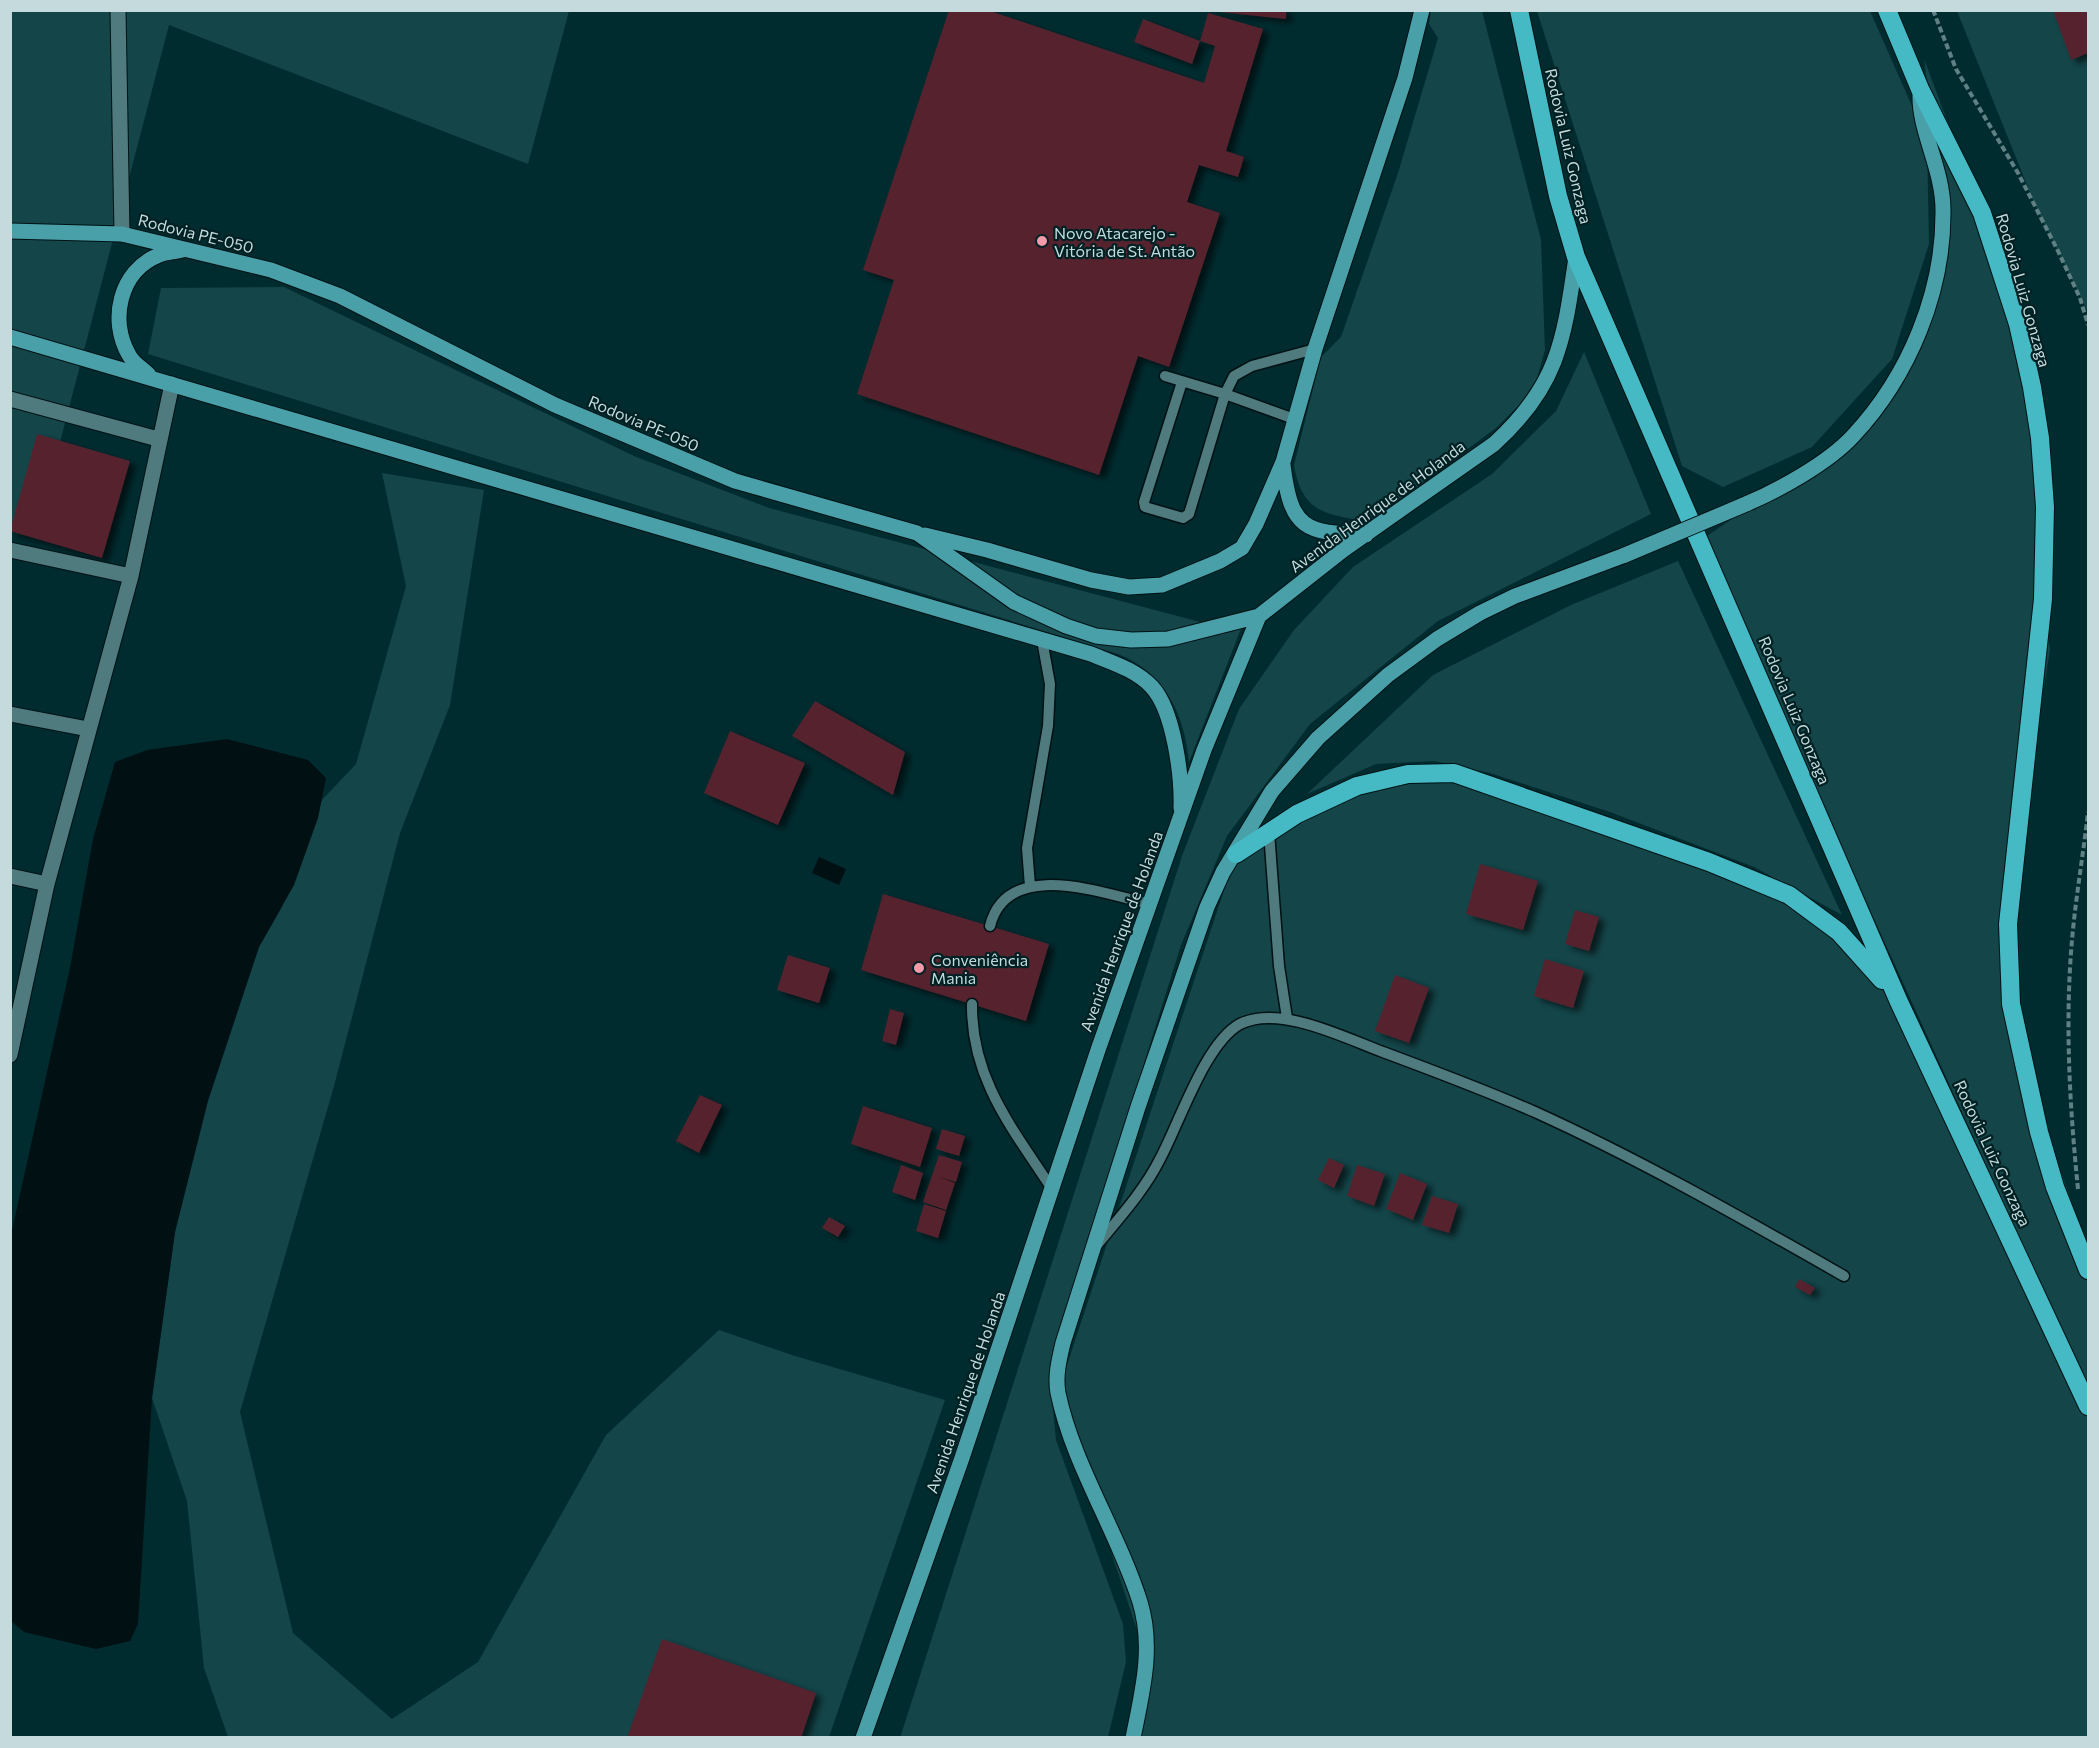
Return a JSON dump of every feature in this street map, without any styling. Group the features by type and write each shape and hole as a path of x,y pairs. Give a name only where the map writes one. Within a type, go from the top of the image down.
{"highway":[{"name":"Rodovia Luiz Gonzaga","path":"1519,10 1558,196 1576,256 1899,1002 2088,1406"},
{"name":"Rodovia Luiz Gonzaga","path":"1887,10 1920,88 1982,213 2018,324 2040,438 2045,507 2043,599 2008,924 2011,1004 2042,1143 2055,1187 2088,1270"},
{"path":"1236,854 1297,814 1357,786 1408,774 1454,773 1709,862 1789,895 1823,919 1854,946 1899,1002"}],"main road":[{"path":"917,533 1129,588 1162,585 1220,561 1242,548 1256,524 1283,462 1315,349 1405,78 1422,10"},
{"path":"1132,1737 1148,1664 1140,1603 1074,1442 1058,1392 1057,1372 1063,1343 1138,1107 1207,907 1223,872 1236,854 1254,820 1290,768 1318,738 1388,675 1437,639 1480,613 1546,583 1625,555 1746,504 1798,478 1851,438 1890,388 1917,338 1933,295 1941,251 1942,181 1920,105 1920,88"},
{"name":"Rodovia PE-050","path":"10,231 122,234 271,270 340,296 555,405 735,481 917,533 1014,602 1066,627 1096,636 1131,640 1168,639 1259,616"},
{"path":"152,377 129,357 118,329 120,299 134,273 158,255 188,249"},
{"name":"Avenida Henrique de Holanda","path":"863,1737 962,1458 1052,1189 1204,750 1259,616 1366,535 1494,444 1516,423 1538,398 1556,359 1569,308 1576,256"},
{"path":"10,337 1091,654 1127,668 1154,689 1162,704 1175,750 1181,817"},
{"path":"1283,462 1287,499 1302,521 1308,526 1330,534 1366,535"}],"street":[{"path":"118,10 122,234"},
{"path":"10,1055 47,884 130,576 158,439 172,384"},
{"path":"10,399 158,439"},
{"path":"10,550 130,576"},
{"path":"10,714 88,729"},
{"path":"10,876 47,884"}],"lane":[{"path":"1182,382 1144,507 1183,519 1189,514 1225,394 1234,376 1252,366 1315,349"},
{"path":"1165,376 1225,394 1294,419"},
{"path":"1030,886 1027,848 1048,726 1050,684 1042,640"},
{"path":"1269,832 1279,966 1287,1018"},
{"path":"990,926 992,918 1002,904 1030,886 1049,884 1073,887 1150,904"},
{"path":"972,1004 975,1049 988,1085 1007,1121 1052,1189"},
{"path":"1095,1248 1143,1189 1160,1160 1194,1084 1207,1061 1225,1039 1240,1025 1257,1018 1287,1018 1437,1072 1535,1112 1692,1189 1844,1276"}],"path":[{"path":"1933,10 1956,69 2018,173 2058,251 2080,298 2088,325"},
{"path":"2080,1200 2069,1071 2069,1005 2074,919 2088,812"}],"shaded area":[{"path":"11,11 569,11 528,164 169,25 36,534 11,528"},
{"path":"1431,11 1482,11 1541,240 1545,350 1536,382 1519,405 1496,428 1369,522 1341,517 1319,509 1303,493 1294,465 1321,357 1341,337 1398,173 1438,38 1429,24"},
{"path":"1537,11 1870,11 1927,140 1929,244 1892,359 1812,447 1723,487 1682,466"},
{"path":"1957,11 2088,11 2088,312 2035,205"},
{"path":"1924,59 1982,213 2031,375 2054,550 2043,599 2050,650 2014,870 2008,924 2024,1067 2088,1248 2088,1388 1701,540 1851,438 1917,338 1943,211"},
{"path":"284,287 634,456 769,508 1223,628 1244,621 1189,762 1183,728 1170,697 1149,672 1118,654 148,354 161,288"},
{"path":"1584,352 1651,514 1438,621 1310,724 1227,836 1181,945 1061,1329 1050,1378 1056,1440 1123,1624 1126,1662 1108,1737 900,1738 1182,856 1239,709 1294,630 1353,567 1492,474 1556,411"},
{"path":"382,473 484,490 450,705 400,833 334,1086 240,1412 293,1633 392,1719 478,1662 606,1435 719,1330 795,1356 945,1400 829,1737 228,1737 204,1668 187,1501 152,1398 175,1232 207,1101 259,947 282,907 322,800 356,764 406,586"},
{"path":"1678,561 1842,915 1754,867 1610,812 1490,773 1434,761 1376,764 1307,794 1433,675 1571,605"},
{"path":"227,739 308,760 326,778 318,818 294,885 259,947 208,1101 175,1232 152,1398 138,1624 130,1641 96,1649 24,1632 11,1621 11,1235 70,968 93,839 115,762 147,750"},
{"path":"1454,773 1770,886 1882,978 2088,1417 2088,1737 1133,1737 1148,1663 1058,1392 1236,854 1332,797"},
{"path":"819,857 846,869 839,885 812,873"}],"building":[{"name":"Novo Atacarejo - Vitória de St. Antão","path":"949,10 987,10 1204,83 1215,46 1200,41 1208,13 1263,29 1226,151 1244,157 1238,177 1199,165 1187,202 1220,213 1169,367 1138,356 1099,475 857,394 894,280 863,270"},
{"path":"1201,10 1286,10 1286,19"},
{"path":"2053,10 2088,10 2088,53 2071,60"},
{"path":"1143,19 1200,41 1192,64 1134,42"},
{"path":"37,434 130,461 102,558 10,531"},
{"path":"815,701 905,752 893,795 792,736"},
{"path":"730,731 805,763 778,825 704,793"},
{"path":"1480,864 1538,881 1523,930 1466,914"},
{"path":"883,894 1049,944 1026,1021 861,970"},
{"path":"1575,910 1599,917 1589,951 1565,944"},
{"path":"788,955 830,968 819,1003 777,990"},
{"path":"1545,959 1584,971 1573,1008 1534,996"},
{"path":"1395,975 1429,988 1409,1043 1375,1031"},
{"path":"890,1009 904,1013 896,1045 882,1041"},
{"path":"700,1095 722,1105 699,1153 676,1141"},
{"path":"863,1106 932,1128 920,1167 851,1144"},
{"path":"942,1129 965,1136 959,1156 936,1149"},
{"path":"939,1155 962,1162 956,1182 939,1177 955,1183 946,1210 923,1202"},
{"path":"1329,1158 1344,1165 1334,1188 1318,1180"},
{"path":"901,1165 923,1173 915,1200 892,1192"},
{"path":"1357,1165 1385,1174 1374,1206 1347,1196"},
{"path":"1400,1173 1427,1184 1413,1220 1386,1209"},
{"path":"1432,1196 1458,1204 1449,1233 1422,1225"},
{"path":"924,1204 946,1211 938,1238 916,1231"},
{"path":"829,1217 845,1226 838,1237 822,1228"},
{"path":"1799,1279 1815,1288 1810,1295 1795,1287"},
{"path":"662,1639 816,1693 801,1738 627,1738"}],"place":[{"name":"Novo Atacarejo - Vitória de St. Antão","path":"1042,241"},
{"name":"Conveniência Mania","path":"919,968"}]}
